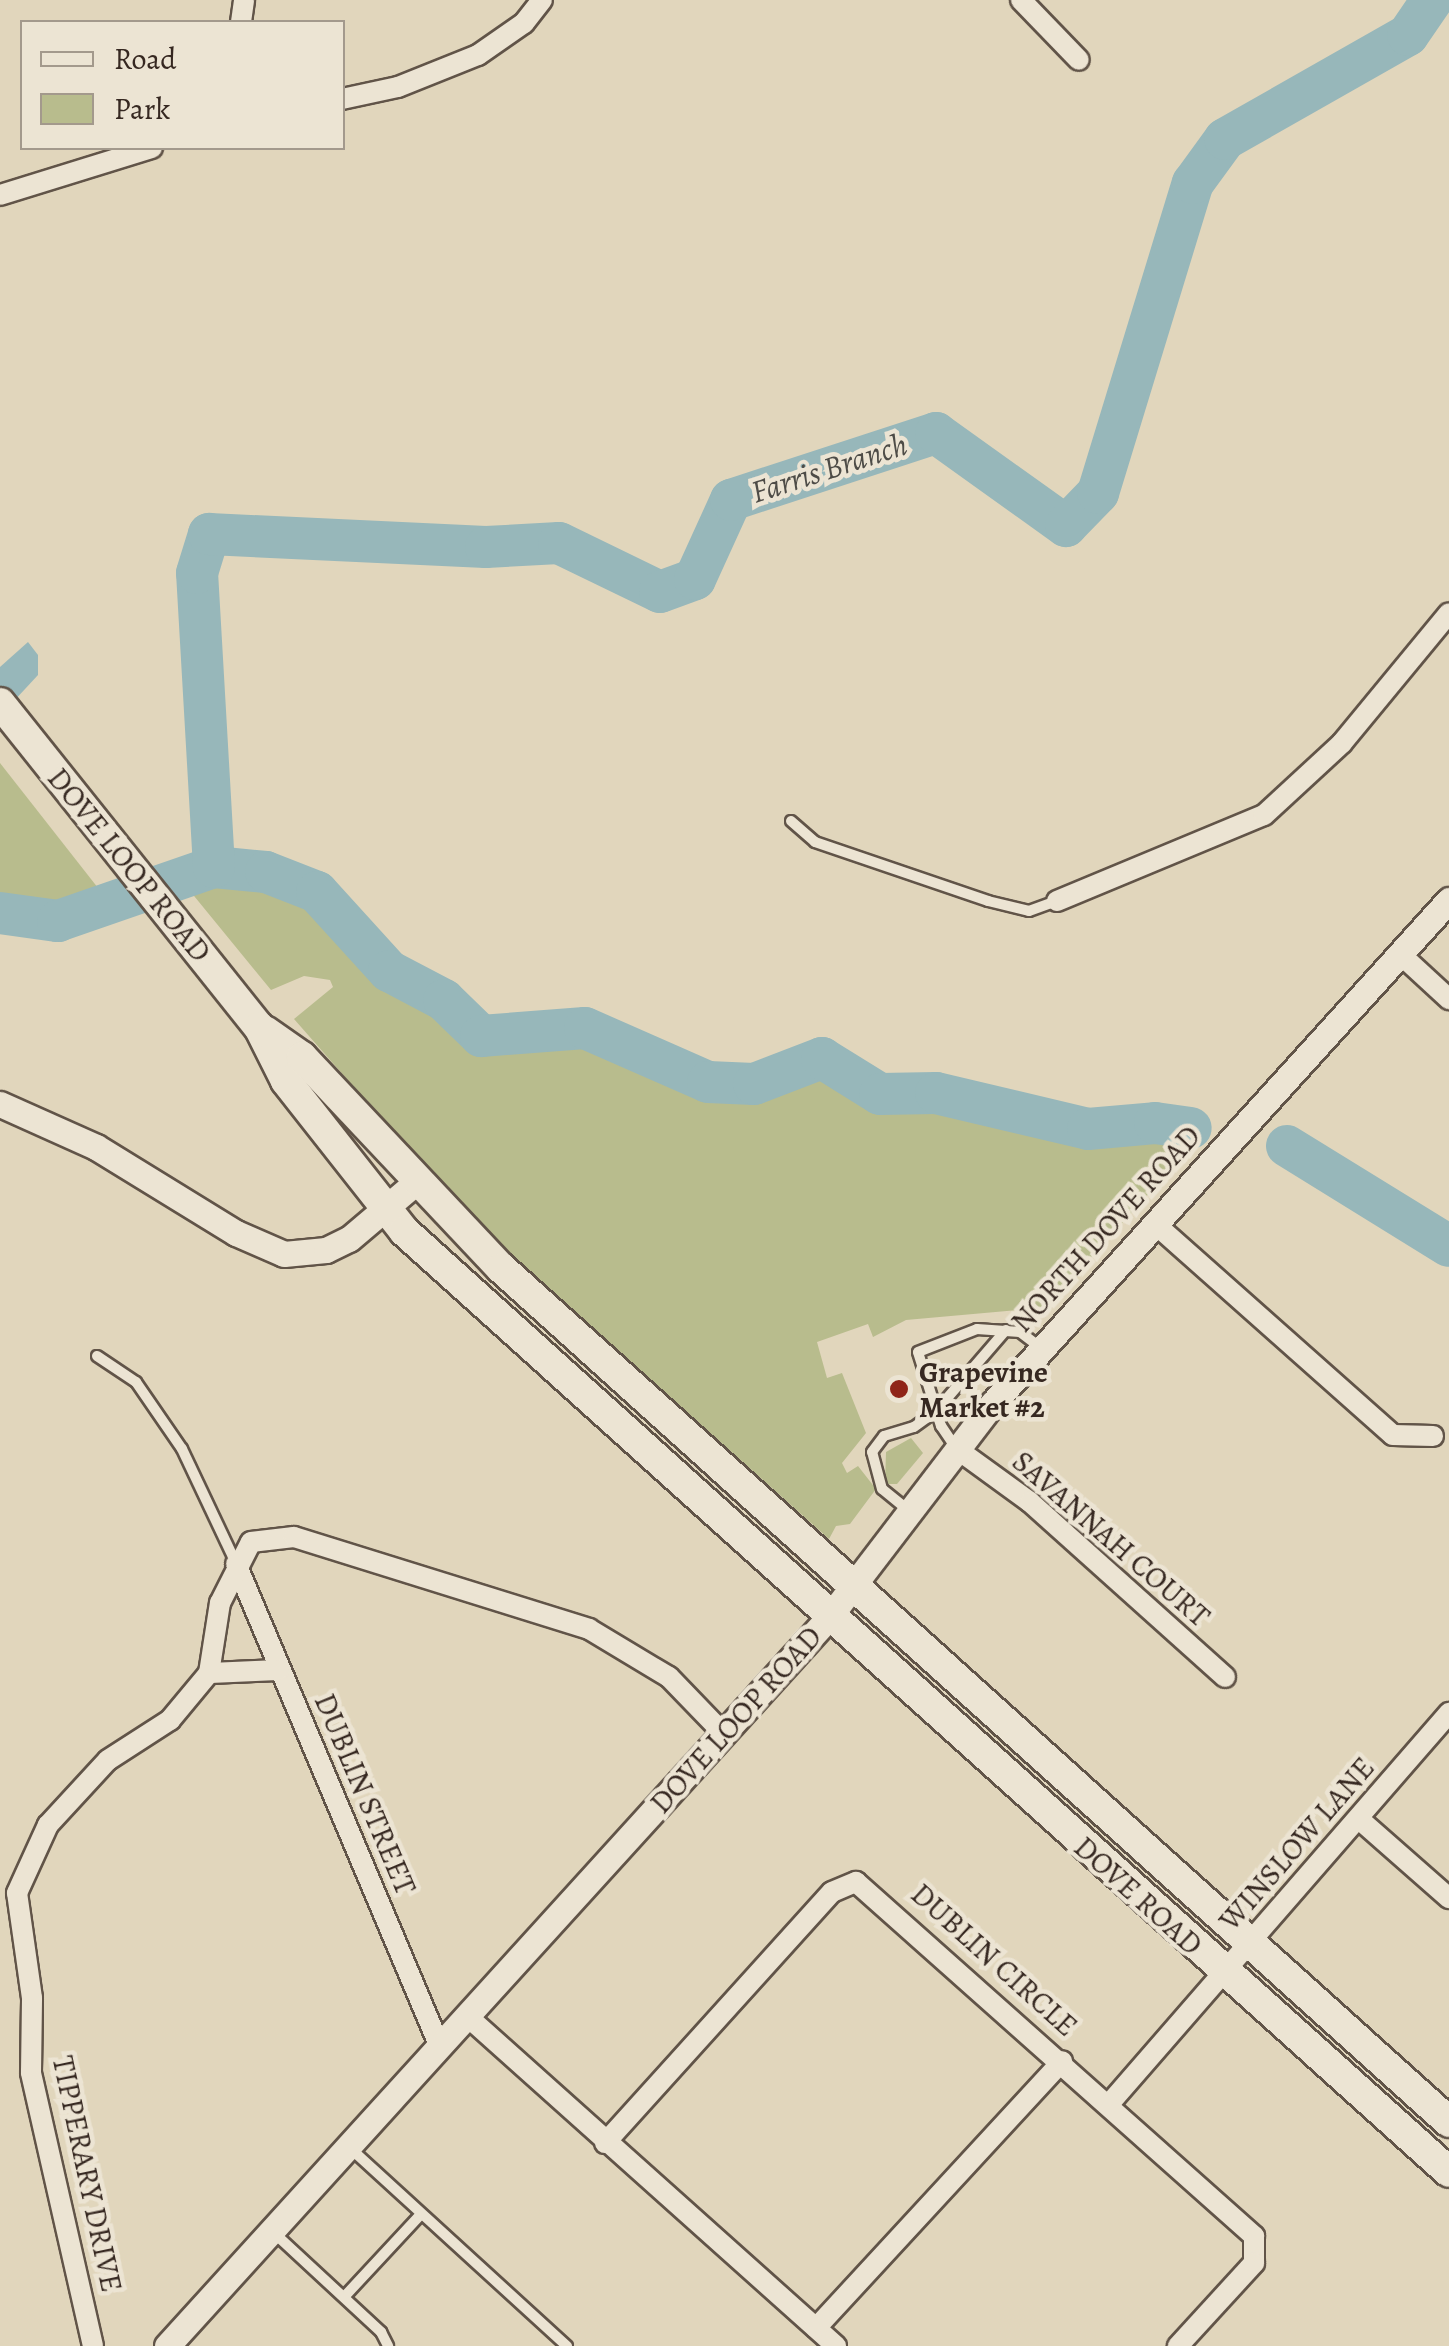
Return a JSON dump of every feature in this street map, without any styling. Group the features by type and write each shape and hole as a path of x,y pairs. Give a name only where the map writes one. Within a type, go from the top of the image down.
{"main road":[{"name":"DOVE LOOP ROAD","path":"0,703 259,1027 286,1081 385,1211 830,1616"},
{"name":"DOVE LOOP ROAD","path":"259,1027 302,1057 415,1182 854,1588"},
{"name":"DOVE ROAD","path":"854,1588 1449,2122"},
{"name":"DOVE ROAD","path":"830,1616 1449,2172"}],"street":[{"path":"345,99 398,87 478,55 524,24 542,0"},
{"path":"1021,0 1079,60"},
{"path":"0,195 146,150"},
{"path":"1057,901 1264,815 1342,743 1449,613"},
{"name":"NORTH DOVE ROAD","path":"830,1616 957,1449 1042,1349 1449,900"},
{"path":"1400,954 1449,1000"},
{"path":"0,1104 96,1147 236,1233 284,1254 326,1250 385,1211 415,1182"},
{"path":"1154,1223 1394,1435 1433,1436"},
{"name":"SAVANNAH COURT","path":"957,1449 1030,1502 1225,1678"},
{"path":"279,1670 210,1674 213,1627 236,1564 251,1542 294,1537 589,1628 669,1678 724,1734"},
{"name":"DUBLIN STREET","path":"236,1564 440,2047"},
{"name":"DOVE LOOP ROAD","path":"167,2346 830,1616"},
{"name":"TIPPERARY DRIVE","path":"94,2346 32,2072 32,1998 17,1893 48,1825 108,1760 170,1720 210,1674"},
{"name":"WINSLOW LANE","path":"1110,2103 1449,1713"},
{"path":"1359,1819 1449,1898"},
{"name":"DUBLIN CIRCLE","path":"605,2143 843,1884 872,1891 1254,2236 1254,2262 1178,2346"},
{"path":"468,2016 605,2143 836,2346"},
{"path":"816,2328 1062,2061"}],"lane":[{"path":"790,821 815,842 988,901 1029,912 1057,901"},
{"path":"957,1449 936,1411 918,1352 977,1329 1006,1330 1042,1349"},
{"path":"910,1512 882,1489 872,1452 884,1436 914,1427 936,1411 1006,1330"},
{"path":"98,1356 136,1382 173,1436 236,1564"},
{"path":"350,2147 567,2346"},
{"path":"344,2297 422,2214"},
{"path":"272,2230 344,2297 388,2346"}],"green space":[{"path":"0,763 109,902 29,913 0,904"},
{"path":"214,867 266,872 317,892 389,971 444,1000 481,1036 585,1028 708,1082 754,1084 822,1058 880,1094 936,1093 1089,1129 1155,1123 1206,1130 1037,1318 1018,1310 906,1320 873,1337 868,1324 817,1342 827,1378 842,1373 866,1433 842,1463 847,1473 858,1466 876,1489 850,1524 836,1526 829,1539 471,1220 294,1019 333,987 330,980 304,976 271,990 181,880"},
{"path":"911,1438 923,1453 897,1484 885,1484 886,1452"}],"water":[{"path":"28,642 38,655 38,675 0,716 0,667"}],"waterway":[{"name":"Farris Branch","path":"0,913 58,921 214,867 197,573 209,534 486,547 559,543 660,592 695,579 731,500 936,433 1066,526 1098,493 1193,183 1225,139 1408,35 1432,0"},
{"path":"214,867 266,872 317,892 389,971 444,1000 481,1036 585,1028 708,1082 754,1084 822,1058 880,1094 936,1093 1088,1129 1155,1123 1191,1128"},
{"path":"1287,1146 1449,1246"}],"place":[{"name":"Grapevine Market #2","path":"899,1389"}]}
